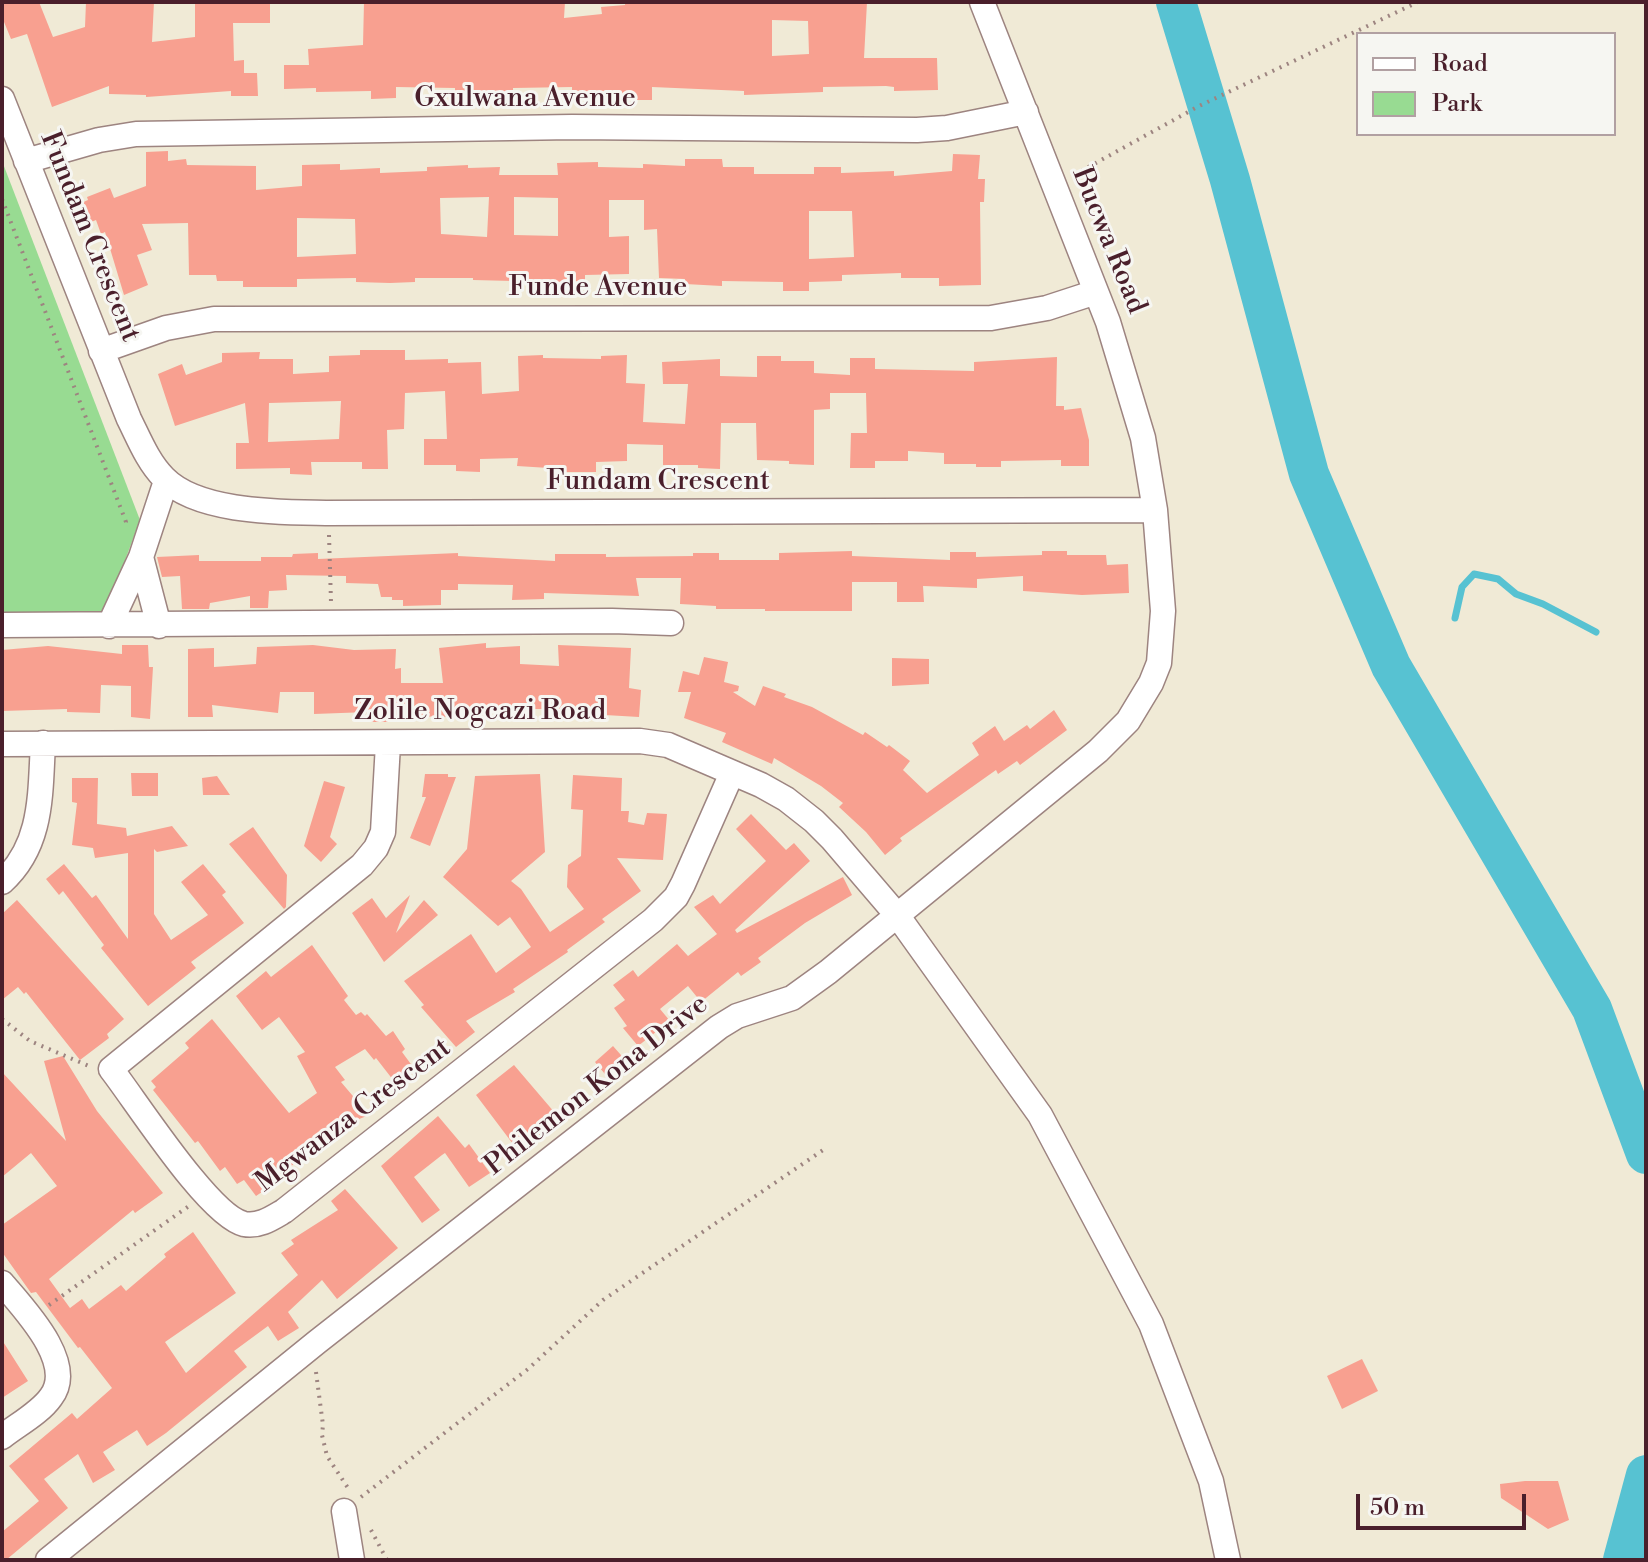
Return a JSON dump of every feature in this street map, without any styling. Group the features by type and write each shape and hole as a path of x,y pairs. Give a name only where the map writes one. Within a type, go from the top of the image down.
{"street":[{"name":"Bucwa Road","path":"982,2 1108,322 1143,438 1155,510"},
{"name":"Fundam Crescent","path":"2,99 129,419 151,461 166,481 211,502 236,508 326,513 1155,510"},
{"name":"Gxulwana Avenue","path":"26,161 99,140 136,134 572,127 917,130 947,128 1026,112"},
{"name":"Funde Avenue","path":"101,351 166,328 214,319 991,318 1047,308 1096,292"},
{"path":"109,626 141,557 166,481"},
{"name":"Philemon Kona Drive","path":"48,1560 317,1342 719,1027 737,1016 792,998 806,990 1098,751 1128,721 1159,663 1163,611 1155,510"},
{"path":"141,557 159,626"},
{"path":"2,625 671,623"},
{"name":"Zolile Nogcazi Road","path":"2,744 640,741 668,745 786,799 814,821 897,915 1040,1115 1151,1324 1211,1481 1228,1560"},
{"path":"2,882 26,854 34,834 39,815 43,743"},
{"path":"111,1069 362,865 376,848 383,832 388,744"},
{"name":"Mgwanza Crescent","path":"111,1069 205,1194 227,1216 247,1225 265,1222 284,1211 653,920 676,897 732,773"},
{"path":"2,1283 31,1318 53,1353 58,1370 52,1397 2,1437"},
{"path":"350,1506 352,1560"}],"path":[{"path":"1403,9 1404,2"},
{"path":"1053,185 1156,132 1199,106 1418,2"},
{"path":"2,199 126,522 121,536"},
{"path":"326,513 331,554 331,624"},
{"path":"2,1019 30,1041 90,1067 111,1069"},
{"path":"317,1342 316,1382 322,1435 327,1456 350,1506 528,1369 603,1300 826,1148"},
{"path":"31,1318 205,1194"}],"green space":[{"path":"2,161 140,520 104,617 2,617"}],"building":[{"path":"2,2 39,2 53,37 85,27 86,2 154,2 152,42 195,37 195,2 270,2 270,23 233,23 234,61 244,60 244,73 257,73 258,96 231,96 231,91 146,97 109,94 109,86 52,107 27,34 11,39 2,17"},
{"path":"364,2 565,2 564,18 602,14 601,7 625,5 625,2 867,2 864,58 937,58 938,90 894,91 894,87 886,86 823,87 823,92 744,95 744,91 652,87 652,100 621,100 621,96 572,98 572,87 513,88 513,94 487,95 487,91 455,91 455,88 396,87 396,98 371,99 371,91 284,89 284,65 309,65 308,49 363,45","holes":["772,20 808,21 809,54 772,56"]},
{"path":"168,151 168,161 186,159 187,165 256,166 256,190 302,186 302,165 340,164 340,170 380,168 380,173 468,165 468,168 500,167 499,175 558,175 557,163 598,162 598,167 643,168 643,164 685,166 685,159 722,159 723,167 754,167 754,174 814,174 814,167 841,167 841,173 894,171 894,176 952,171 953,154 980,155 978,179 985,179 984,202 980,202 981,285 939,286 939,278 901,278 901,273 842,275 842,281 809,282 809,291 783,291 783,282 722,281 722,286 685,284 685,279 659,278 657,229 644,230 644,200 609,200 609,237 629,236 629,274 585,275 585,281 553,282 473,278 415,278 415,282 390,283 356,282 356,278 297,279 297,287 243,287 243,281 217,281 216,275 189,275 188,223 142,224 152,250 137,255 148,285 124,295 105,232 101,234 96,220 82,226 74,206 110,188 114,198 146,186 146,152","holes":["489,197 487,237 441,234 440,198","514,197 558,198 558,236 514,235","809,211 852,211 854,257 809,259","297,218 355,219 356,254 297,257"]},
{"path":"360,350 405,350 405,360 481,362 482,394 519,391 518,356 601,359 601,356 627,355 626,383 645,384 643,422 685,424 688,384 663,384 662,362 720,359 720,376 757,377 757,356 781,356 781,361 814,361 814,373 850,375 850,358 875,358 875,369 974,371 974,362 1057,357 1056,406 1064,406 1064,410 1081,408 1089,440 1089,466 1061,466 1061,460 1001,461 1001,467 976,467 976,464 944,464 944,453 908,451 908,461 875,461 875,468 850,468 851,433 867,433 866,393 830,393 830,409 814,410 814,465 757,460 756,423 721,423 720,469 698,468 698,465 663,465 663,445 627,444 627,461 596,462 596,472 517,466 518,458 480,459 480,472 456,471 456,465 424,465 424,439 447,439 445,391 405,393 404,429 387,430 388,469 362,469 362,462 311,462 312,475 290,474 290,468 236,469 236,443 249,443 245,403 175,426 158,374 182,364 186,375 222,362 222,353 260,352 259,359 293,359 293,374 329,372 329,356 360,355","holes":["341,401 339,439 268,442 269,403"]},
{"path":"852,551 852,556 950,560 950,552 976,552 976,557 1042,555 1042,551 1067,551 1067,555 1106,555 1107,565 1128,564 1129,593 1082,595 1023,591 1023,576 977,579 977,588 923,586 924,602 897,602 897,582 852,582 852,611 765,611 680,604 681,578 636,578 639,596 544,593 544,599 512,600 513,585 458,584 458,590 441,590 441,605 403,606 403,600 381,597 378,584 346,583 346,576 286,575 287,590 269,591 268,608 250,608 250,596 210,603 209,609 182,609 180,576 162,577 157,557 199,555 199,561 261,561 261,557 292,557 293,554 318,553 318,559 458,553 458,556 555,561 555,554 606,554 606,557 719,553 719,560 779,560 779,553"},
{"path":"486,643 486,648 520,646 520,664 559,666 558,645 631,648 629,688 641,690 639,717 605,715 606,709 523,709 523,716 497,716 497,711 460,709 460,717 397,716 397,722 369,722 368,712 314,714 314,692 280,692 278,713 212,705 213,717 188,717 188,649 214,648 214,667 256,664 257,647 313,645 354,650 396,649 395,669 401,668 401,683 443,683 439,648"},
{"path":"122,645 148,645 149,667 153,667 150,719 131,717 131,686 101,685 100,713 67,712 67,709 2,711 2,650 48,646 122,654"},
{"path":"704,657 728,662 724,682 739,686 738,691 733,692 755,706 763,686 786,694 784,697 812,707 863,735 865,732 887,747 889,745 910,761 903,770 927,793 979,755 972,743 995,726 1004,741 1027,725 1030,729 1054,710 1067,730 1020,765 1017,761 998,774 996,770 900,838 902,841 885,855 839,807 843,803 821,786 774,758 772,764 722,742 726,733 684,718 691,692 678,692 683,671 699,675"},
{"path":"892,658 929,659 929,684 892,686"},
{"path":"131,773 158,773 158,796 132,796"},
{"path":"425,774 456,777 430,846 410,838 426,797 422,797"},
{"path":"540,774 545,852 511,881 521,889 550,932 584,909 567,887 568,865 581,856 583,810 571,809 573,775 622,778 621,811 629,811 628,822 644,825 647,813 667,814 663,860 617,858 641,891 602,919 605,922 568,952 513,989 515,992 466,1021 475,1032 456,1047 421,1007 424,1005 404,981 471,934 496,973 531,947 510,917 498,926 443,877 467,849 475,776"},
{"path":"217,776 230,795 203,795 202,778"},
{"path":"72,778 98,778 97,824 126,828 127,836 172,826 188,846 157,852 154,849 154,914 171,940 208,915 181,882 203,864 226,892 222,895 244,923 191,962 196,968 148,1006 101,948 104,945 63,891 59,895 46,879 64,864 92,898 96,895 128,939 128,853 95,858 93,848 72,845 77,803 72,802"},
{"path":"324,781 345,787 330,837 337,844 321,862 304,846"},
{"path":"751,814 786,850 794,843 810,861 735,930 737,933 843,877 852,895 805,923 758,958 761,962 741,976 738,972 701,1002 688,986 660,1009 670,1021 638,1046 623,1028 627,1026 614,1008 625,1000 613,985 633,970 638,977 677,944 688,956 717,934 694,907 713,895 720,904 766,861 736,829"},
{"path":"253,827 287,875 284,909 229,844"},
{"path":"410,895 396,933 424,900 438,915 384,962 352,913 372,898 386,918"},
{"path":"17,900 124,1019 107,1034 109,1038 80,1060 26,992 24,994 18,987 2,1000 2,914"},
{"path":"312,945 348,996 344,1000 356,1015 361,1012 365,1016 367,1014 386,1036 393,1031 405,1049 402,1052 416,1071 397,1085 365,1049 335,1067 345,1080 341,1082 369,1115 313,1138 319,1146 284,1171 287,1175 256,1196 244,1180 237,1184 225,1167 220,1171 153,1090 156,1087 151,1081 189,1048 185,1043 212,1019 289,1113 317,1093 297,1056 305,1052 279,1017 262,1030 236,996 266,971 271,977"},
{"path":"613,1046 628,1063 609,1079 595,1062"},
{"path":"63,1056 97,1111 163,1193 135,1213 133,1210 49,1279 70,1308 82,1299 89,1309 121,1285 126,1291 166,1257 164,1254 193,1232 236,1293 165,1342 186,1373 298,1275 281,1253 294,1244 291,1240 338,1210 331,1201 345,1189 398,1248 337,1299 322,1280 288,1312 299,1328 278,1341 268,1326 234,1351 247,1367 166,1433 147,1446 137,1430 103,1452 115,1470 93,1483 78,1454 44,1479 68,1508 6,1560 2,1560 2,1532 39,1501 9,1466 72,1413 77,1419 112,1388 36,1292 31,1293 2,1252 2,1225 57,1186 31,1153 2,1177 2,1072 66,1141 44,1061"},
{"path":"514,1065 555,1113 541,1124 546,1131 519,1152 476,1095"},
{"path":"438,1116 465,1148 469,1144 490,1173 469,1187 445,1153 442,1155 414,1177 440,1210 422,1223 381,1166"},
{"path":"2,1340 28,1381 2,1398"},
{"path":"1362,1359 1378,1391 1342,1409 1327,1376"},
{"path":"1558,1481 1569,1520 1548,1529 1501,1498 1500,1484"}],"waterway":[{"path":"1176,2 1230,180 1309,474 1391,666 1592,1009 1646,1154"},
{"path":"1455,618 1462,587 1474,574 1498,579 1516,594 1543,604 1596,632"},
{"path":"1623,1560 1646,1475"}]}
